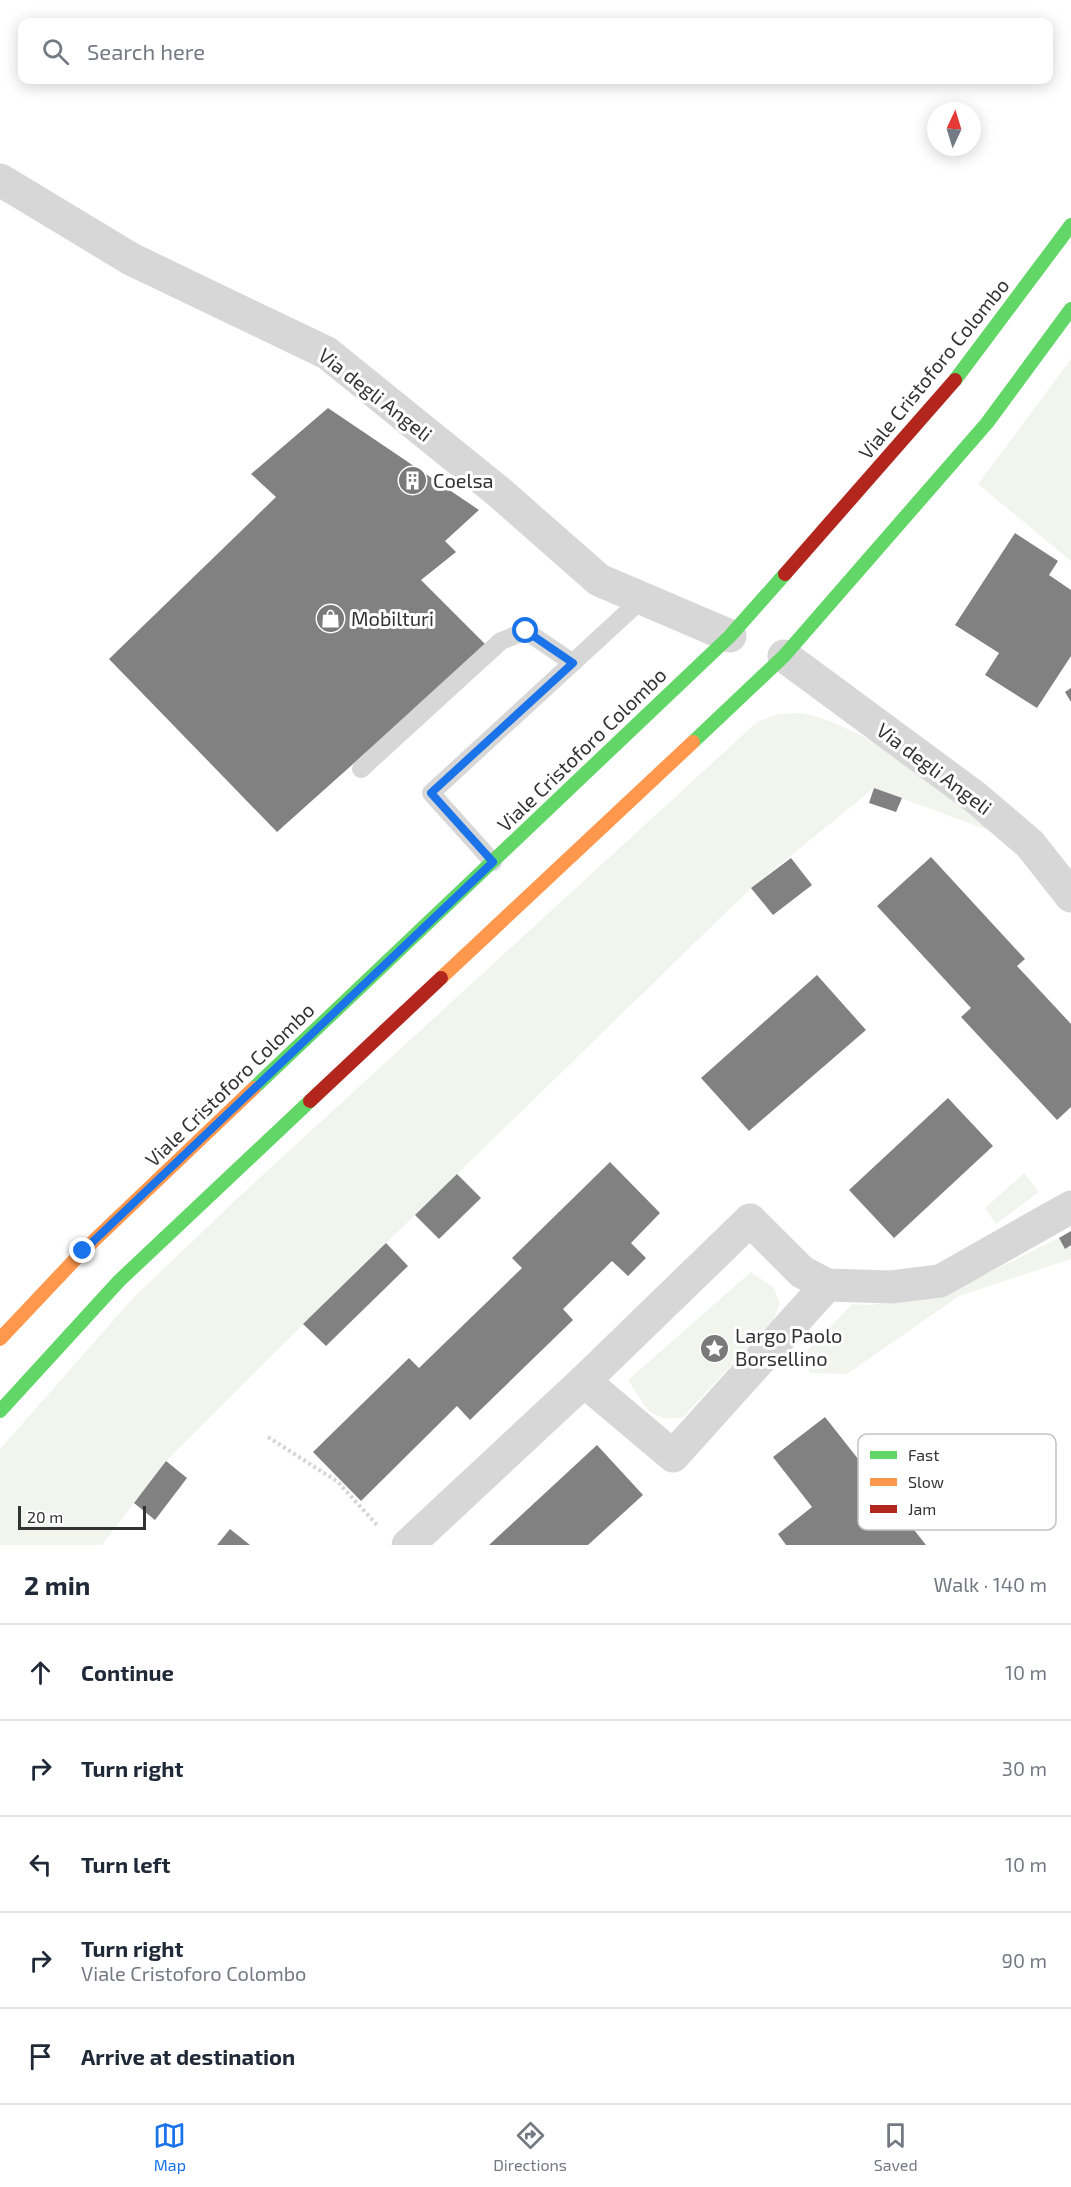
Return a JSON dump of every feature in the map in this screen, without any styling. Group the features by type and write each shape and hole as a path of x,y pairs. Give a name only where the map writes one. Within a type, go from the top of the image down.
{"main road":[{"name":"Viale Cristoforo Colombo","path":"0,1339 83,1251 730,636 941,399 1071,225"},
{"path":"0,1411 119,1281 784,656 987,423 1071,309"}],"street":[{"name":"Via degli Angeli","path":"0,180 131,259 327,353 500,493 599,580 730,636"},
{"name":"Via degli Angeli","path":"784,656 975,797 1030,844 1071,896"},
{"path":"395,1537 559,1404 750,1220 802,1272 827,1285 891,1287 940,1281 1071,1207"},
{"path":"584,1381 673,1455 827,1285"}],"lane":[{"path":"493,862 431,793 642,599"},
{"path":"362,769 501,641 526,631 573,663"}],"path":[{"path":"268,1437 338,1482 395,1537"}],"shaded area":[{"path":"1071,359 1071,561 978,484"},
{"path":"803,713 852,731 898,757 984,818 990,831 874,788 751,888 341,1287 166,1461 102,1545 0,1545 0,1449 134,1297 241,1195 757,722 777,714"},
{"path":"1024,1173 1039,1192 996,1224 985,1208"},
{"path":"1059,1238 1065,1249 1071,1245 1071,1259 959,1296 847,1374 809,1373 806,1352 852,1304 867,1305 938,1298"},
{"path":"751,1272 773,1287 780,1304 773,1320 683,1417 662,1418 655,1415 644,1405 628,1380"}],"building":[{"name":"Mobilturi","path":"328,408 479,510 445,541 456,552 421,580 486,645 277,832 109,659 276,497 251,474"},
{"path":"1015,533 1058,561 1049,575 1071,590 1071,656 1037,708 985,675 999,653 955,625"},
{"path":"1071,688 1071,702 1065,692"},
{"path":"874,788 902,798 896,812 869,803"},
{"path":"931,857 1025,959 1017,966 1071,1024 1071,1107 1057,1120 961,1017 971,1008 877,906"},
{"path":"791,858 812,885 773,915 751,888"},
{"path":"817,975 866,1030 749,1131 701,1078"},
{"path":"948,1098 993,1146 894,1238 849,1190"},
{"path":"610,1162 660,1213 631,1243 646,1258 628,1276 612,1261 563,1309 573,1320 470,1420 457,1406 361,1501 313,1452 409,1358 419,1368 522,1268 512,1258"},
{"path":"457,1174 481,1198 439,1239 415,1215"},
{"path":"1071,1231 1071,1245 1065,1249 1059,1238"},
{"path":"386,1243 408,1266 326,1346 303,1324"},
{"path":"825,1417 858,1459 858,1530 914,1530 926,1545 786,1545 778,1534 812,1507 773,1457"},
{"path":"597,1445 643,1495 588,1545 489,1545"},
{"path":"166,1461 187,1478 155,1520 134,1503"},
{"path":"230,1529 250,1545 217,1545"}],"traffic: fast":[{"path":"955,380 1071,225"},
{"path":"693,742 784,656 987,423 1071,309"},
{"path":"254,1088 730,636 785,574"},
{"path":"0,1411 119,1281 310,1101"}],"traffic: slow":[{"path":"441,978 693,742"},
{"path":"0,1339 83,1251 254,1088"}],"traffic: jam":[{"path":"785,574 955,380"},
{"path":"310,1101 441,978"}],"place":[{"name":"Coelsa","path":"412,481"},
{"name":"Mobilturi","path":"330,619"},
{"name":"Largo Paolo Borsellino","path":"714,1348"}],"route":[{"path":"83,1251 493,862 431,793 573,663 526,631"}]}
